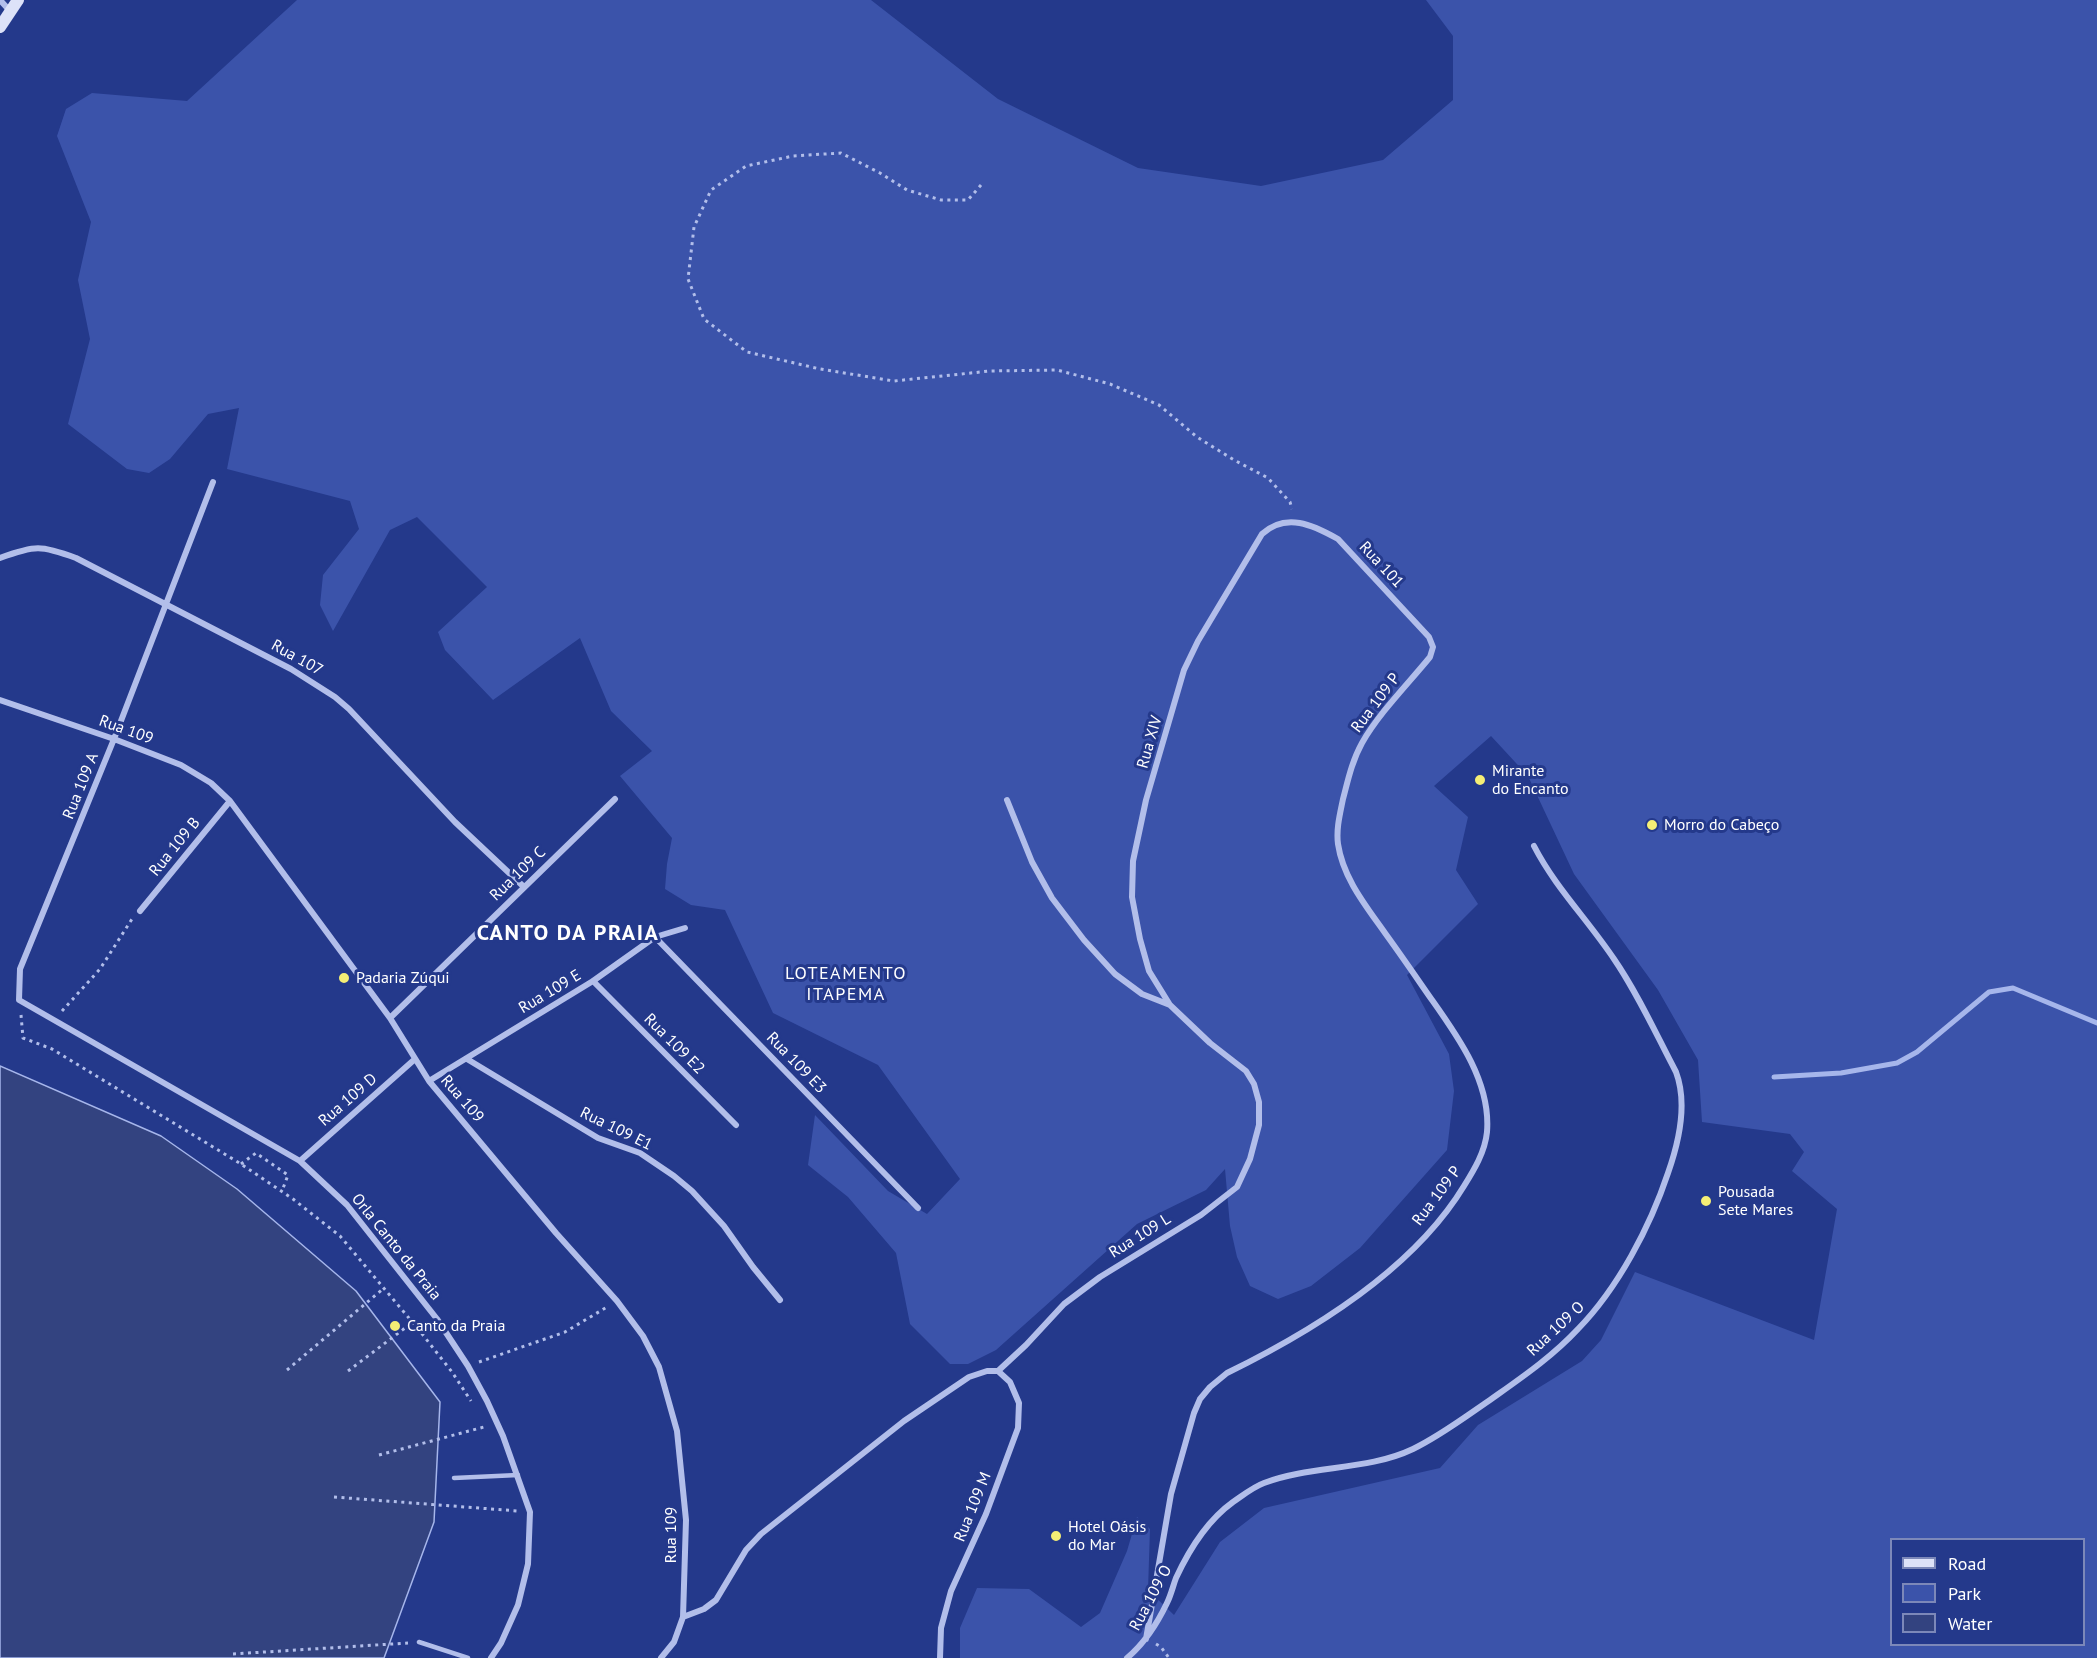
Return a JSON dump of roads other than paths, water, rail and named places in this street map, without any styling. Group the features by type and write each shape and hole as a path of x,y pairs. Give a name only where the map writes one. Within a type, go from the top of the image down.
{"main road":[{"path":"0,27 18,0"}],"street":[{"path":"0,0 10,11"},
{"name":"Rua 109 A","path":"19,1000 20,969 114,739 213,482"},
{"name":"Rua 101","path":"1294,521 1326,532 1338,539 1429,637 1433,647"},
{"name":"Rua XIV","path":"1170,1005 1149,970 1132,897 1133,861 1146,800 1184,670 1198,641 1262,534 1280,524 1294,521"},
{"name":"Rua 107","path":"0,558 28,548 51,549 76,558 291,669 335,697 364,723 455,822 524,887"},
{"name":"Rua 109 P","path":"1146,1639 1171,1494 1200,1399 1210,1386 1227,1373 1249,1363 1350,1303 1407,1256 1458,1198 1481,1155 1487,1133 1486,1111 1475,1071 1448,1023 1364,903 1345,870 1338,844 1338,821 1350,773 1362,743 1430,657 1433,647"},
{"name":"Rua 109","path":"0,700 114,739 181,765 211,783 230,801 390,1018 429,1081 556,1233 617,1301 643,1336 659,1367 677,1431 686,1520 683,1617 674,1642 661,1658"},
{"name":"Rua 109 C","path":"390,1018 615,799"},
{"name":"Rua 109 L","path":"998,1371 1064,1304 1100,1277 1201,1215 1237,1187 1250,1159 1258,1125 1259,1102 1254,1084 1246,1071 1210,1043 1170,1005 1142,994 1115,974 1084,940 1052,897 1032,862 1007,800"},
{"name":"Rua 109 B","path":"140,911 230,801"},
{"name":"Rua 109 O","path":"1127,1658 1146,1639 1168,1603 1176,1578 1194,1547 1215,1518 1231,1504 1262,1484 1372,1461 1413,1449 1476,1409 1554,1352 1578,1330 1613,1286 1662,1194 1678,1140 1682,1095 1679,1078 1614,959 1546,869 1534,846"},
{"name":"Rua 109 E","path":"429,1081 593,981 655,937 685,928"},
{"name":"Rua 109 E3","path":"655,937 918,1208"},
{"name":"Rua 109 E2","path":"593,981 736,1125"},
{"name":"Orla Canto da Praia","path":"19,1000 300,1161 347,1205 402,1272 468,1366 488,1401 518,1475 530,1512 528,1564 518,1605 501,1643 491,1658"},
{"name":"Rua 109 D","path":"300,1161 415,1059"},
{"name":"Rua 109 E1","path":"467,1059 598,1138 640,1153 674,1176 692,1191 724,1226 780,1300"},
{"path":"683,1617 704,1609 716,1600 746,1550 761,1534 904,1421 969,1377 987,1371 998,1371"},
{"name":"Rua 109 M","path":"940,1658 939,1644 951,1592 986,1514 1018,1428 1019,1403 1010,1382 998,1371"}],"lane":[{"path":"454,1478 518,1475"},
{"path":"419,1642 468,1658"}],"water":[{"path":"0,1066 161,1136 237,1189 356,1291 440,1402 434,1522 384,1658 0,1658"}],"waterway":[{"path":"1774,1077 1841,1073 1897,1063 1917,1052 1989,992 2013,988 2097,1023"}],"place":[{"name":"Mirante do Encanto","path":"1480,780"},
{"name":"Morro do Cabeço","path":"1652,825"},
{"name":"Padaria Zúqui","path":"344,978"},
{"name":"Pousada Sete Mares","path":"1706,1201"},
{"name":"Canto da Praia","path":"395,1326"},
{"name":"Hotel Oásis do Mar","path":"1056,1536"}],"district":[{"name":"CANTO DA PRAIA","path":"568,934"},
{"name":"LOTEAMENTO ITAPEMA","path":"846,984"}]}
